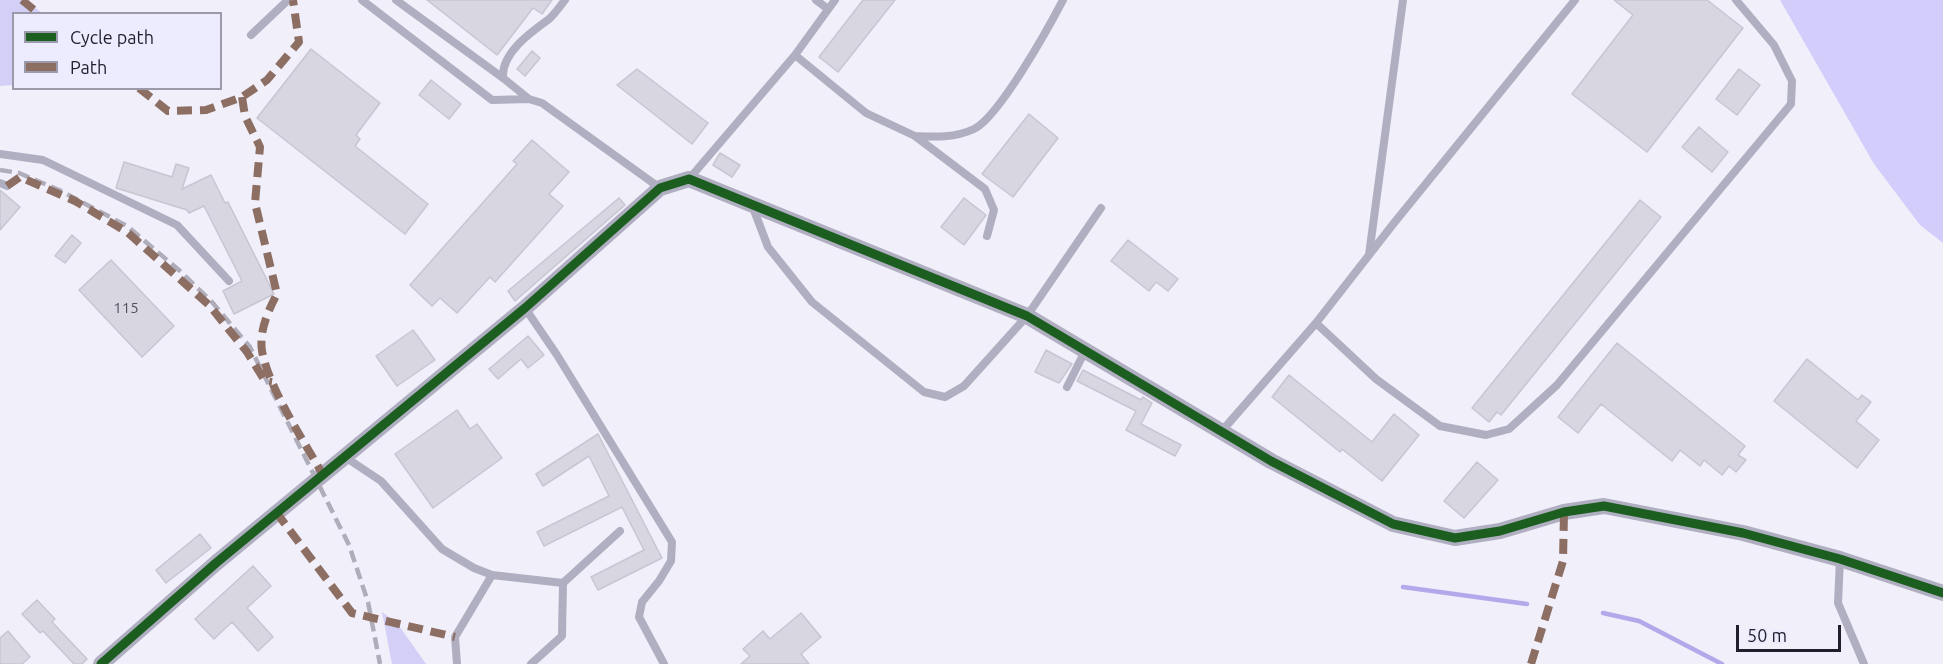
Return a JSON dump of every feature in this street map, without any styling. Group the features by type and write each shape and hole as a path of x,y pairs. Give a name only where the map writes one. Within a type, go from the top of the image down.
{"street":[{"path":"101,664 224,556 525,308 660,188 689,179 1027,316 1271,461 1393,524 1455,538 1500,531 1564,512 1604,506 1743,533 1840,559 1943,593"}],"lane":[{"path":"251,35 288,0"},
{"path":"362,0 492,100 529,99 542,103 660,188"},
{"path":"396,0 529,99"},
{"path":"503,78 502,68 507,57 538,25 551,18 565,0"},
{"path":"816,0 828,9"},
{"path":"689,179 795,55 835,0"},
{"path":"915,136 947,137 976,128 996,108 1040,44 1063,0"},
{"path":"1369,256 1403,0"},
{"path":"1221,432 1316,323 1575,0"},
{"path":"1316,323 1376,379 1440,426 1486,435 1509,429 1557,385 1791,104 1792,81 1774,45 1736,0"},
{"path":"795,55 866,113 915,136 985,189 994,210 987,236"},
{"path":"0,154 43,160 177,225 229,281"},
{"path":"751,204 768,247 812,302 924,392 945,397 964,386 1027,316 1101,208"},
{"path":"525,308 672,542 671,561 642,602 639,617 664,664"},
{"path":"1067,387 1085,351"},
{"path":"345,457 381,481 442,549 492,575 563,584"},
{"path":"531,664 562,636 563,584 620,531"},
{"path":"1840,559 1838,603 1864,664"},
{"path":"457,664 455,637 492,575"}],"shaded area":[{"path":"0,0 24,0 41,12 12,12 12,85 0,86"},
{"path":"1780,0 1943,0 1943,243 1920,225 1874,164"},
{"path":"382,612 397,623 426,664 392,664"}],"building":[{"path":"427,0 552,0 542,14 533,8 497,55"},
{"path":"863,0 895,0 838,72 819,57"},
{"path":"1614,0 1707,0 1743,28 1647,152 1572,94 1633,15"},
{"path":"311,49 380,103 356,135 360,139 355,146 428,204 405,234 257,118"},
{"path":"532,51 540,58 525,76 517,69"},
{"path":"637,69 708,123 692,144 617,85"},
{"path":"1739,69 1760,85 1737,115 1716,99"},
{"path":"431,80 461,104 449,119 419,95"},
{"path":"1029,114 1058,138 1013,197 982,174"},
{"path":"1699,127 1728,152 1712,172 1682,147"},
{"path":"532,140 569,172 549,194 563,206 495,282 490,277 457,313 440,298 432,306 410,285 517,164 513,161"},
{"path":"720,153 740,165 732,177 713,165"},
{"path":"124,162 172,177 176,164 189,168 182,189 211,175 225,203 228,202 274,294 234,314 223,291 242,281 204,206 189,213 187,210 116,188"},
{"path":"0,190 20,207 0,230"},
{"path":"619,198 625,205 515,301 508,291"},
{"path":"964,198 986,215 964,245 941,227"},
{"path":"1640,200 1661,217 1501,415 1497,412 1489,422 1472,408"},
{"path":"72,235 81,243 65,263 55,256"},
{"path":"1128,240 1178,279 1168,291 1156,282 1149,291 1111,261"},
{"path":"111,260 174,326 142,357 79,290"},
{"path":"413,330 435,360 397,386 376,356"},
{"path":"528,336 544,355 528,368 521,359 498,379 489,369"},
{"path":"1617,343 1745,446 1738,455 1746,460 1736,472 1729,466 1722,475 1704,460 1700,466 1680,450 1672,461 1601,404 1578,433 1558,417"},
{"path":"1046,350 1072,364 1059,383 1035,372"},
{"path":"1807,359 1858,400 1862,395 1871,402 1856,421 1879,440 1857,468 1774,401"},
{"path":"1083,370 1141,400 1143,397 1152,403 1141,424 1181,445 1175,456 1126,430 1136,411 1077,381"},
{"path":"1289,375 1372,442 1394,414 1419,435 1382,481 1342,449 1340,452 1272,397"},
{"path":"457,410 470,429 477,424 502,458 433,508 395,454"},
{"path":"598,434 662,558 598,590 591,577 644,550 622,507 544,546 537,532 609,496 589,456 543,486 536,474"},
{"path":"1477,462 1498,480 1464,518 1444,501"},
{"path":"200,534 211,548 166,583 156,570"},
{"path":"253,566 271,586 247,608 273,637 258,651 232,622 214,639 195,619"},
{"path":"37,600 55,619 52,622 87,659 82,664 74,664 43,631 40,633 22,614"},
{"path":"801,613 821,637 801,654 809,664 741,664 750,656 743,649 763,631 770,639"},
{"path":"8,631 30,657 22,664 0,664 0,638"}],"waterway":[{"path":"1403,587 1527,604"},
{"path":"1603,613 1639,621 1722,664"}],"railway":[{"path":"0,170 19,173 59,190 127,226 212,302 250,347 349,545 368,602 380,664"}],"marked path":[{"path":"22,0 37,12"},
{"path":"142,90 168,111 206,110 242,97 267,80 299,42 293,0"},
{"path":"242,97 245,116 260,147 255,203 277,294 263,329 262,351 279,398 323,475"},
{"path":"7,186 20,177 75,201 127,232 209,305 247,352 265,381 272,382"},
{"path":"276,512 352,613 455,637"},
{"path":"1531,664 1563,561 1564,512"}],"cycle path":[{"path":"101,664 216,563 525,308 660,188 689,179 1027,316 1271,461 1393,524 1455,538 1500,531 1564,512 1604,506 1743,533 1840,559 1943,593"}]}
